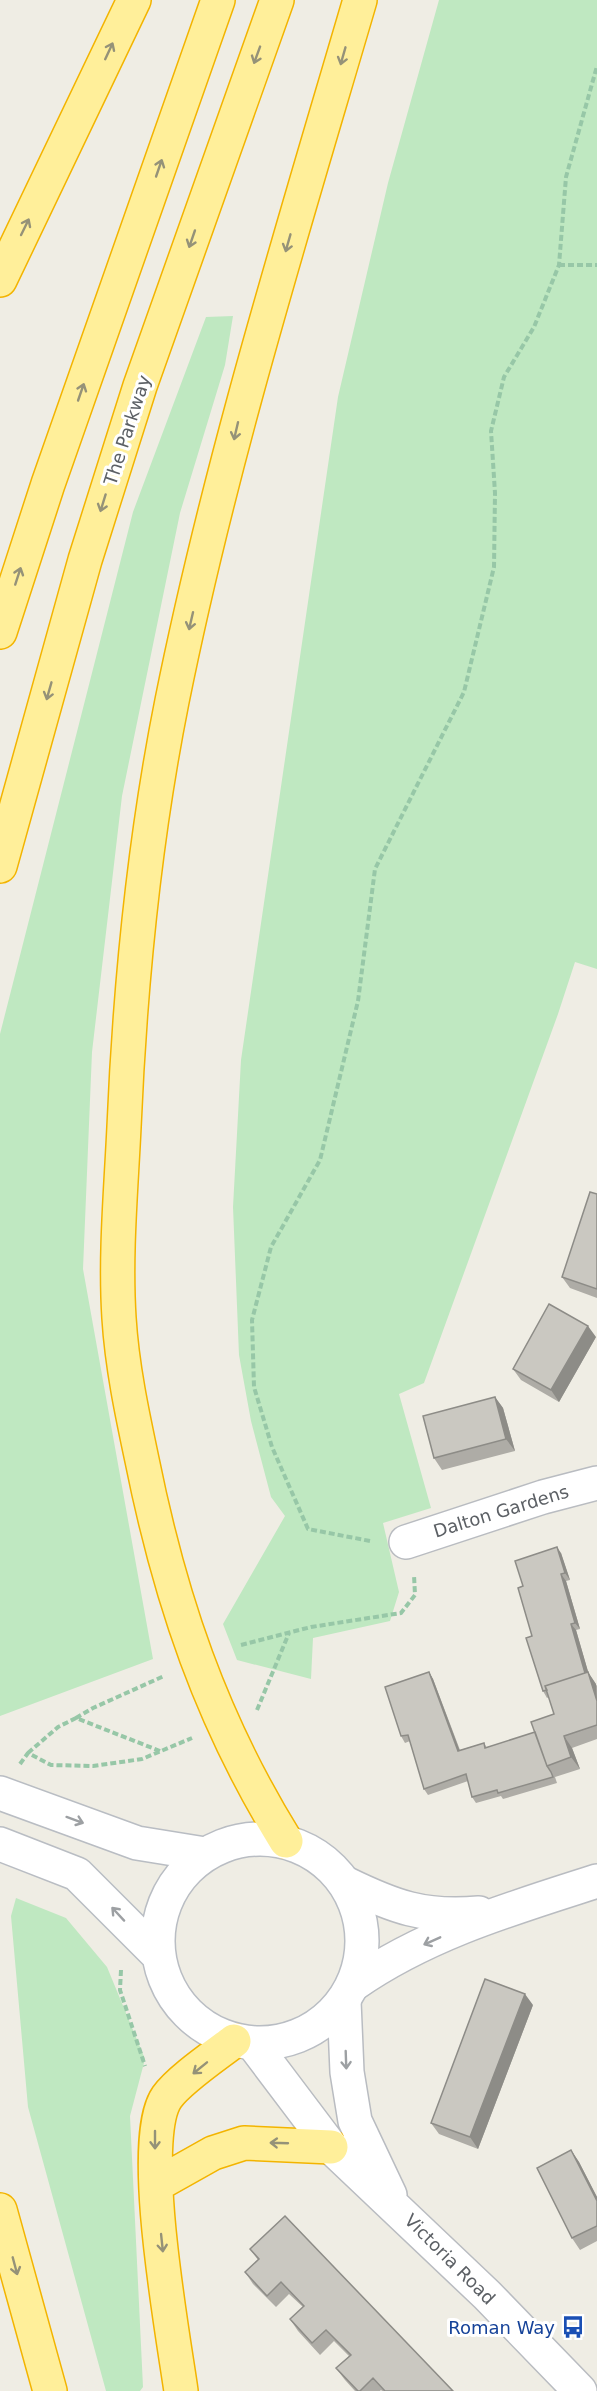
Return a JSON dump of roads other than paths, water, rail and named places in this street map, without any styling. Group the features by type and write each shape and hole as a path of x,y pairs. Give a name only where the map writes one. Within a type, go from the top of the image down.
{"highway":[{"path":"0,280 134,0"},
{"path":"0,632 48,484 218,0"},
{"name":"The Parkway","path":"0,866 85,560 140,386 277,0"},
{"path":"286,1841 252,1786 223,1726 179,1611 153,1513 130,1398 119,1318 128,1041 142,887 172,702 244,393 360,0"},
{"path":"181,2391 156,2185 156,2127 167,2097 244,2043"},
{"path":"156,2185 213,2153 244,2143 331,2147"},
{"path":"0,2210 50,2391"}],"street":[{"name":"Dalton Gardens","path":"406,1542 543,1497 597,1483"},
{"path":"10,1797 137,1843 205,1854"},
{"path":"349,1993 363,1950 360,1915 345,1883 329,1864 309,1850 286,1841 258,1838 230,1842 205,1854 182,1874 166,1898 158,1927 159,1956 167,1985 184,2010 207,2030 244,2043 288,2041 319,2026 349,1993 388,1960 505,1910 597,1881"},
{"path":"12,1848 77,1874 159,1956"},
{"path":"345,1883 389,1905 447,1916 505,1910"},
{"name":"Victoria Road","path":"349,1993 347,2072 355,2121 395,2205"},
{"name":"Victoria Road","path":"244,2043 331,2147 395,2205 580,2391"}],"place":[{"name":"Roman Way","path":"573,2327"}]}
